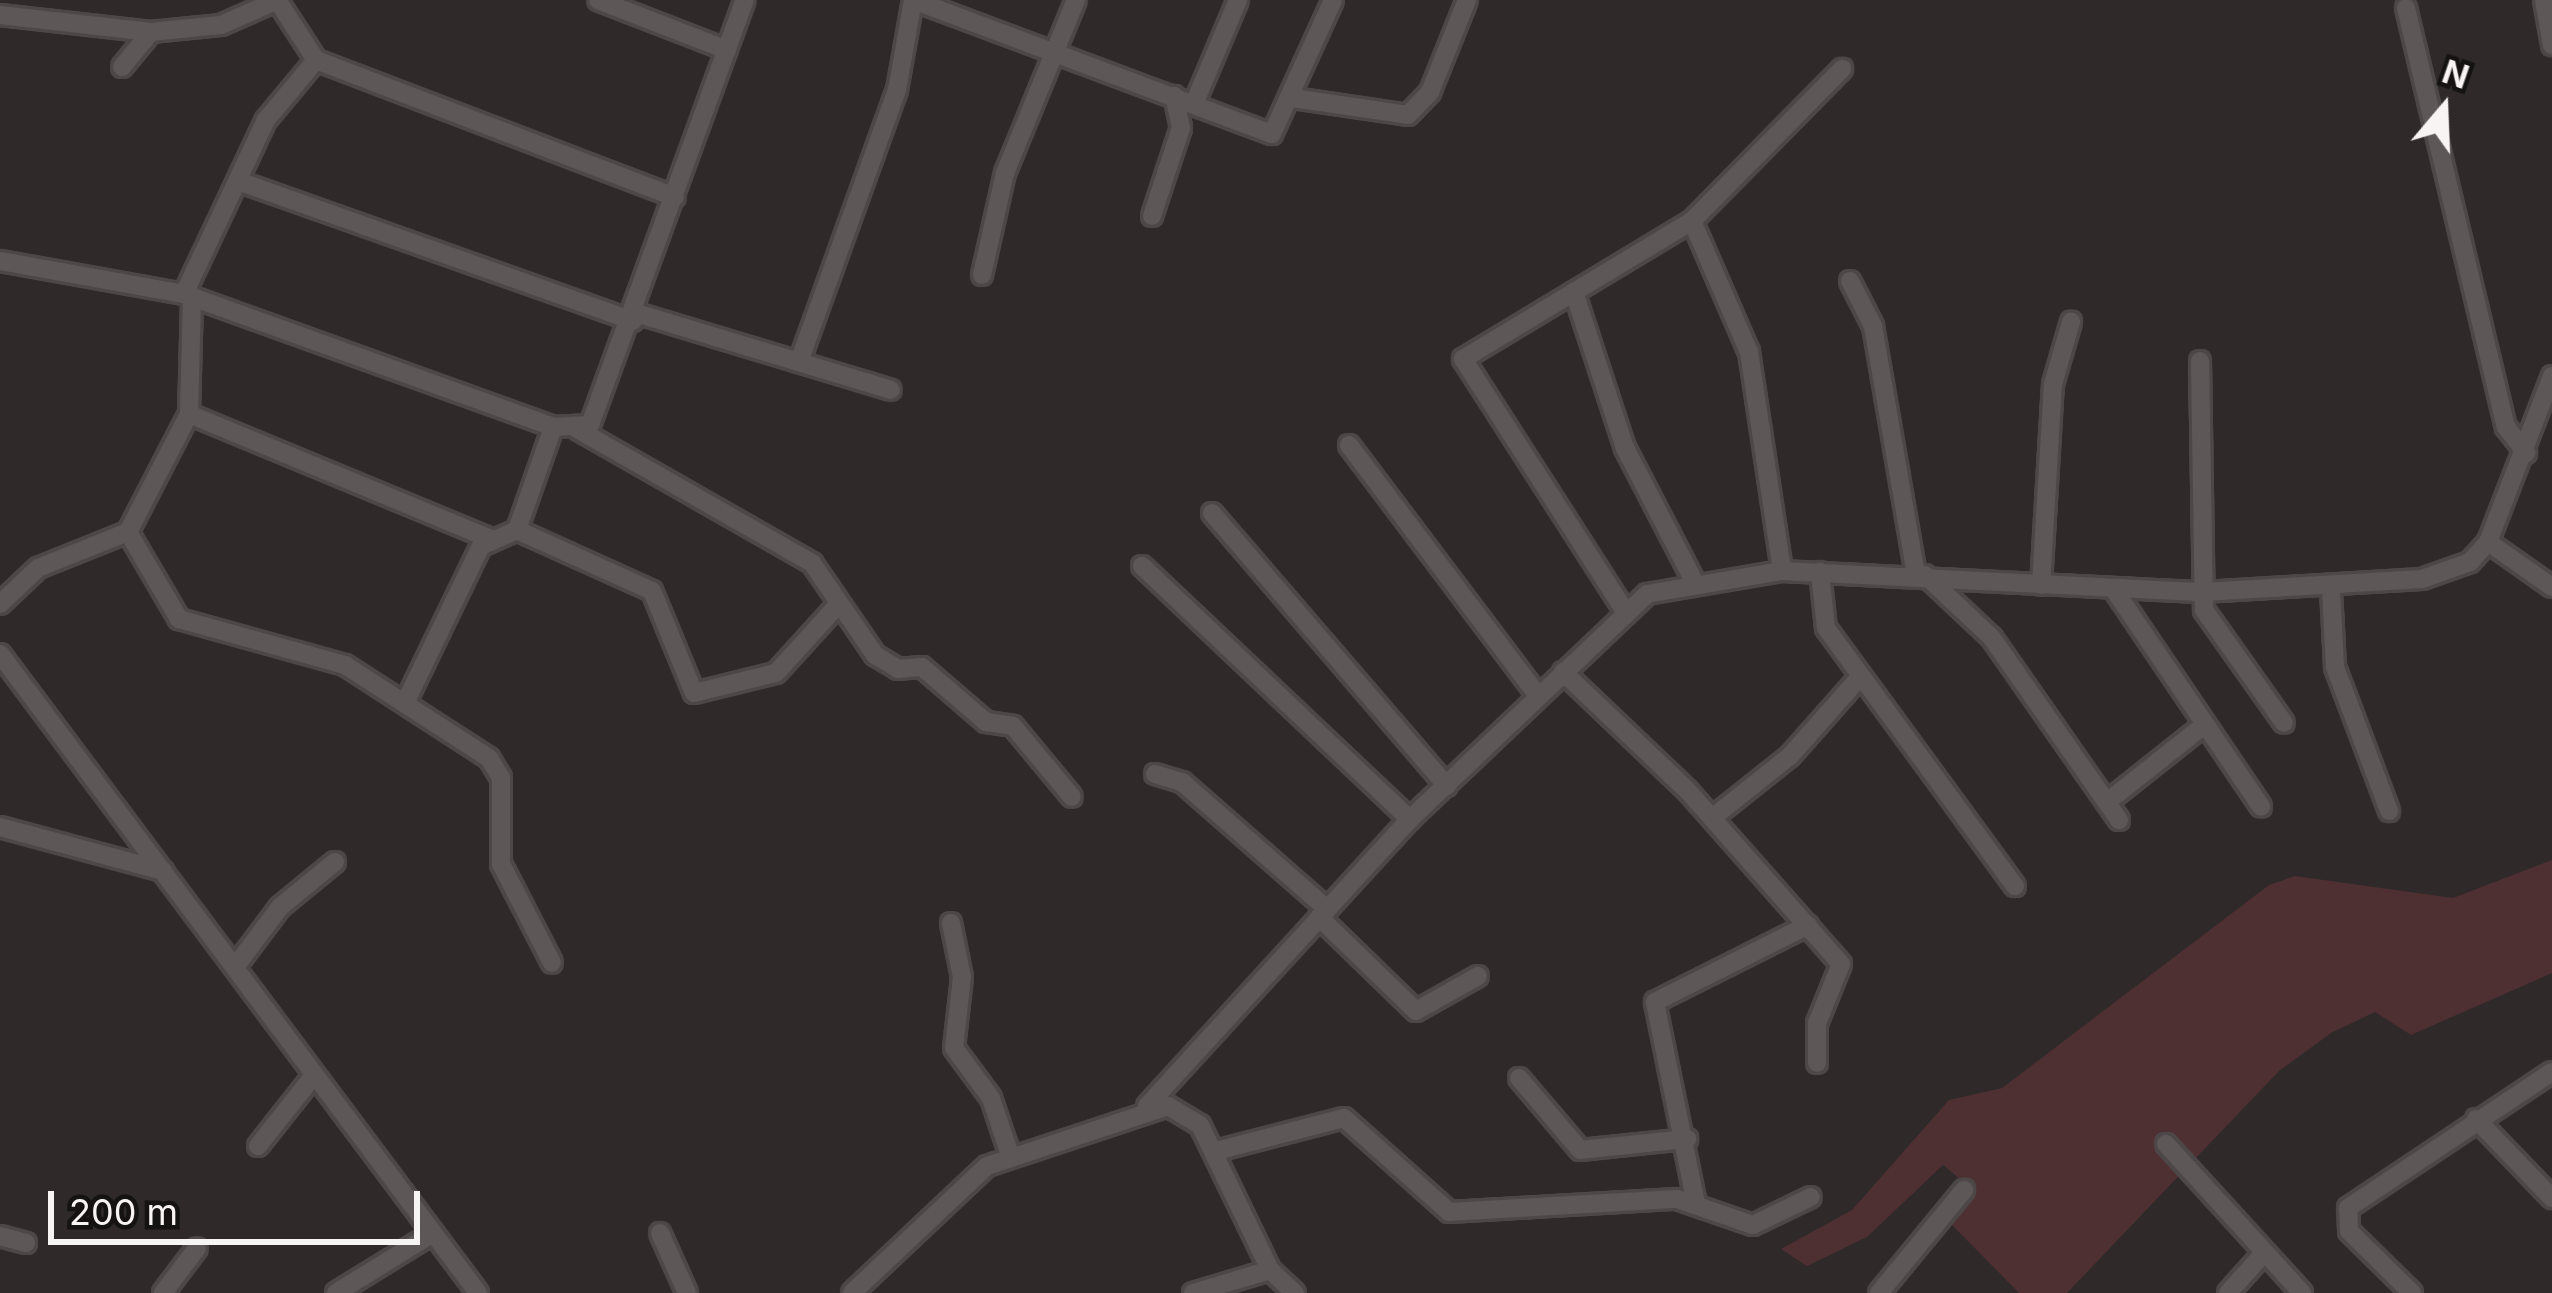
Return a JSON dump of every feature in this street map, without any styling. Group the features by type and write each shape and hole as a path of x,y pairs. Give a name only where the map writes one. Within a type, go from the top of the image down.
{"street":[{"path":"0,15 151,32 211,28 277,0 316,60 675,197"},
{"path":"598,0 727,50"},
{"path":"577,428 598,418 745,0"},
{"path":"799,362 897,90 913,0 1056,49 1272,134 1293,98 1333,0"},
{"path":"982,275 999,190 1076,0"},
{"path":"1194,104 1238,0"},
{"path":"1293,98 1408,116 1430,92 1467,0"},
{"path":"2544,0 2552,45"},
{"path":"2406,8 2506,428 2526,453"},
{"path":"122,67 151,32"},
{"path":"0,604 38,568 128,532 189,414 188,295 266,120 316,60"},
{"path":"1623,608 1462,370 1466,356 1692,221 1842,69"},
{"path":"1152,216 1181,128 1174,96"},
{"path":"238,181 634,317 891,390"},
{"path":"1692,221 1749,352 1783,572"},
{"path":"0,261 188,295 553,427 577,428 790,547 886,664 919,665 986,722 1013,726 1072,797"},
{"path":"1850,281 1874,326 1920,575 1992,638 2119,820"},
{"path":"1574,292 1625,448 1694,579"},
{"path":"2041,585 2053,384 2072,322"},
{"path":"2200,361 2203,592 2238,668 2284,723"},
{"path":"852,1293 969,1180 1010,1155 1147,1106 1410,819 1623,608 1694,579 1783,572 2203,592 2290,580 2331,590 2453,570 2488,542 2548,403 2552,376"},
{"path":"189,414 489,538 517,530 652,591 694,693 776,673 836,607"},
{"path":"517,530 553,427"},
{"path":"1349,446 1538,696"},
{"path":"1212,513 1447,786"},
{"path":"128,532 179,619 345,665 406,701 496,767 501,865 551,963"},
{"path":"406,701 489,538"},
{"path":"2488,542 2552,586"},
{"path":"1142,566 1410,819"},
{"path":"1820,572 1826,628 1858,678 2015,886"},
{"path":"2113,588 2261,807"},
{"path":"2331,590 2336,668 2389,811"},
{"path":"0,654 478,1293"},
{"path":"1563,672 1712,818 1808,925 1844,977 1817,1023 1817,1063"},
{"path":"1712,818 1790,756 1858,678"},
{"path":"2107,802 2203,726"},
{"path":"1155,774 1182,782 1322,913 1416,1011 1478,976"},
{"path":"0,827 163,871"},
{"path":"235,967 280,907 334,862"},
{"path":"951,923 962,976 954,1048 991,1098 1010,1155"},
{"path":"1696,1204 1687,1139 1660,1068 1655,1002 1808,925"},
{"path":"2412,1293 2346,1214 2476,1119 2552,1072"},
{"path":"258,1146 314,1075"},
{"path":"1519,1078 1580,1150 1687,1139"},
{"path":"1147,1106 1183,1112 1216,1151 1270,1270 1295,1293"},
{"path":"1216,1151 1344,1118 1449,1212 1696,1204 1753,1225 1811,1197"},
{"path":"2476,1119 2552,1198"},
{"path":"2166,1144 2302,1293"},
{"path":"1879,1293 1964,1190"},
{"path":"336,1293 433,1233"},
{"path":"660,1233 688,1293"},
{"path":"0,1236 26,1243"},
{"path":"163,1293 197,1248"},
{"path":"2228,1293 2264,1253"},
{"path":"1193,1293 1270,1270"}],"shaded area":[{"path":"2552,860 2552,973 2411,1035 2375,1012 2331,1033 2279,1071 2067,1293 2019,1293 1950,1223 1977,1193 1943,1165 1867,1237 1807,1266 1781,1249 1852,1210 1949,1100 2002,1088 2269,885 2295,876 2453,898"}]}
